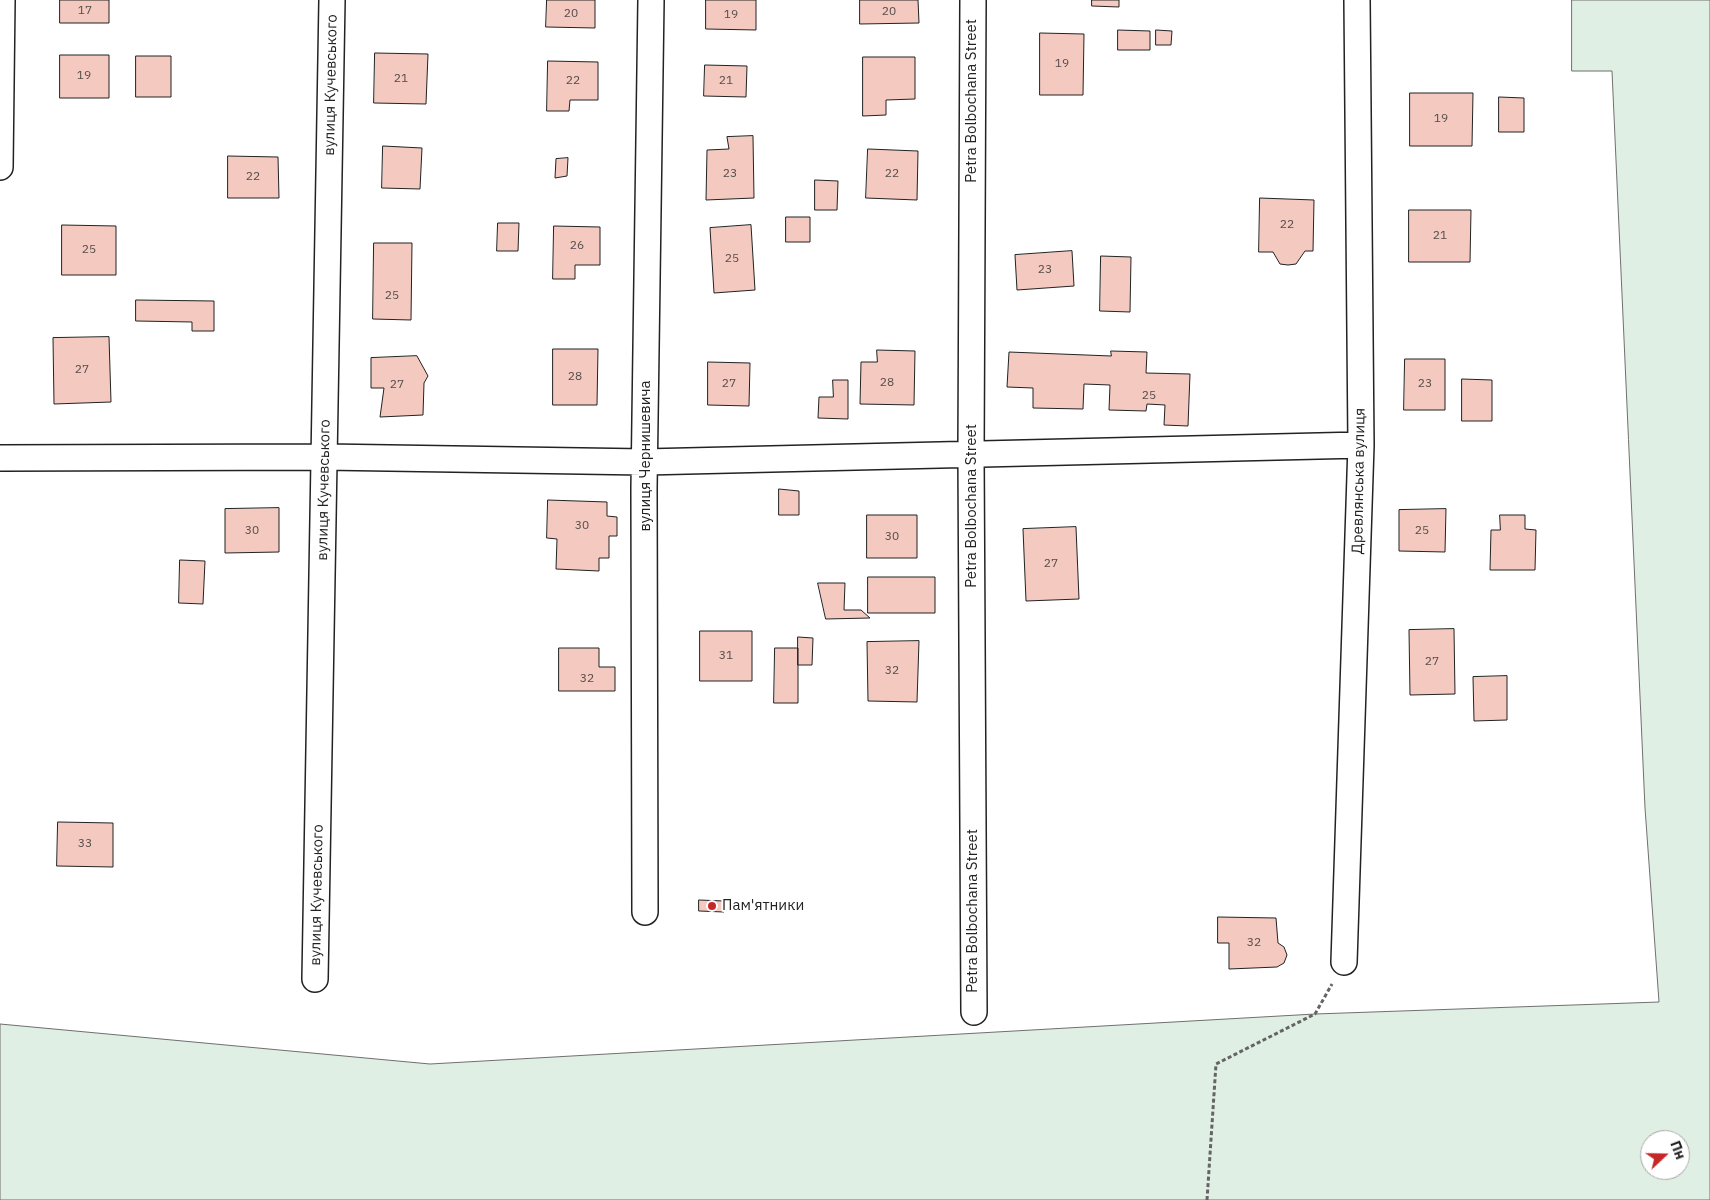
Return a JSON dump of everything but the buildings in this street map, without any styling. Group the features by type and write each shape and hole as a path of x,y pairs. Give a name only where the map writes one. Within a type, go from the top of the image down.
{"street":[{"path":"0,167 2,0"},
{"name":"вулиця Кучевського","path":"315,980 332,0"},
{"name":"вулиця Чернишевича","path":"645,912 645,462 651,0"},
{"name":"Petra Bolbochana Street","path":"973,0 971,455 974,1012"},
{"name":"Древлянська вулиця","path":"1344,962 1360,445 1357,0"},
{"path":"0,458 325,457 645,462 1360,445"}],"path":[{"path":"1207,1200 1216,1064 1315,1014 1344,962"}],"green space":[{"path":"1572,0 1710,0 1710,1200 0,1200 0,1024 430,1064 1315,1014 1659,1002 1645,808 1612,71 1572,71"}],"place":[{"name":"Пам'ятники","path":"712,906"}]}
